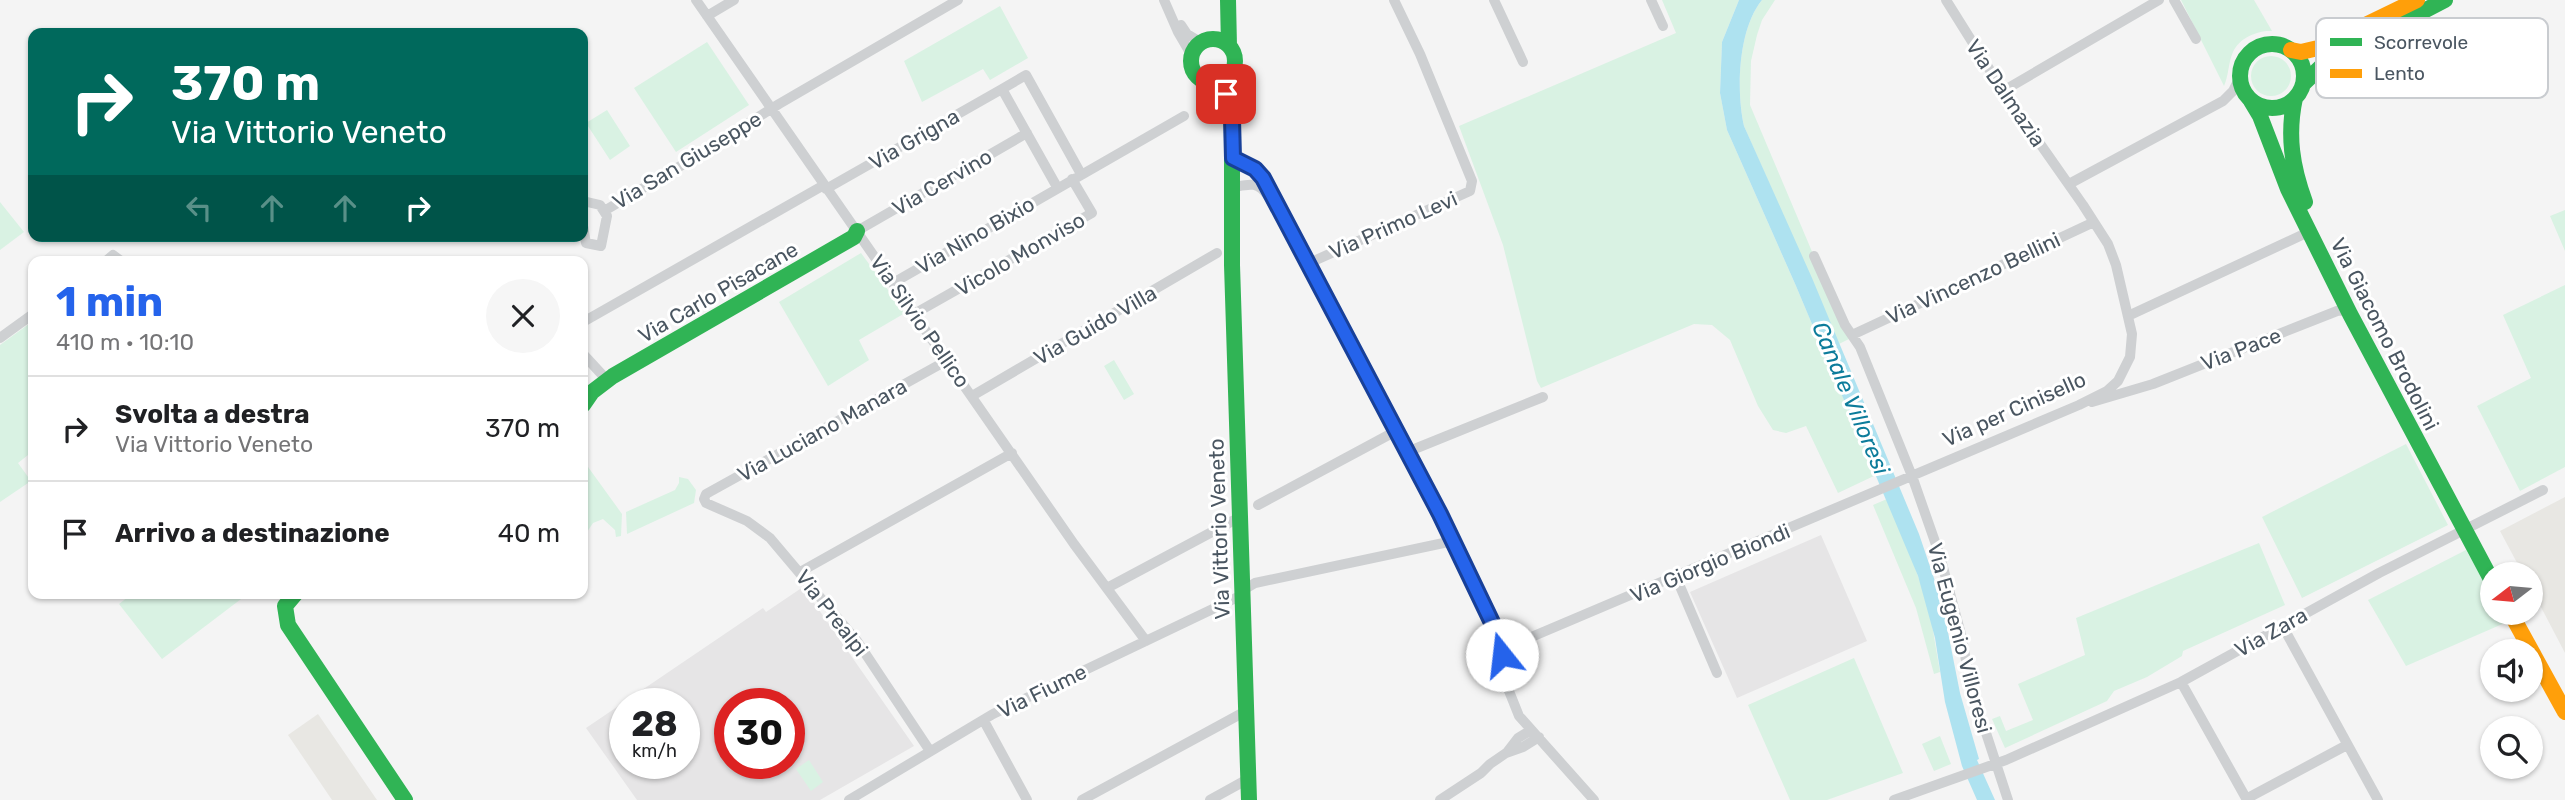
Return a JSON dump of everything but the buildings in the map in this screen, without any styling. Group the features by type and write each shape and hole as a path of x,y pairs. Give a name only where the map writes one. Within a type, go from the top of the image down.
{"main road":[{"path":"1220,0 1219,25 1202,46 1196,74 1206,82 1220,82 1232,73 1235,59 1229,46 1228,0"},
{"path":"2380,18 2417,0"},
{"path":"2408,18 2445,0"},
{"path":"2316,48 2301,52 2274,44 2256,48 2244,61 2240,77 2243,90 2252,101 2275,108 2288,104 2316,73"},
{"path":"1202,46 1229,46"},
{"path":"2291,50 2302,64 2299,91"},
{"name":"Via Vittorio Veneto","path":"1225,256 1234,187 1231,115 1225,90 1227,79"},
{"name":"Via Vittorio Veneto","path":"1206,82 1215,93 1222,117 1226,197 1225,256 1240,517 1249,800"},
{"name":"Via Giacomo Brodolini","path":"2299,91 2288,138 2292,166 2305,202 2483,562"},
{"name":"Via Giacomo Brodolini","path":"2252,101 2288,189 2350,314 2468,528 2491,562"},
{"name":"Via Carlo Pisacane","path":"595,386 854,237 857,231"},
{"path":"291,599 285,606 288,625 405,800"},
{"path":"2517,625 2565,712"},
{"path":"2527,625 2565,693"}],"street":[{"name":"Via Silvio Pellico","path":"696,0 946,361 1146,641"},
{"path":"707,16 734,0"},
{"name":"Via San Giuseppe","path":"604,211 771,109 958,0"},
{"path":"1164,0 1187,34 1202,46"},
{"path":"1164,0 1178,33 1202,46"},
{"name":"Via Primo Levi","path":"1307,264 1470,191 1472,181 1420,54 1394,0"},
{"path":"1494,0 1523,62"},
{"path":"1651,0 1663,26"},
{"name":"Via Dalmazia","path":"1946,0 2003,91 2069,184"},
{"path":"2003,91 2159,0"},
{"path":"2174,0 2196,39"},
{"path":"1002,89 1026,75 1077,177"},
{"path":"2132,391 2126,388 2123,375 2133,346 2112,253 2069,184 2223,101 2233,91 2240,77"},
{"name":"Via Nino Bixio","path":"1002,89 1057,187"},
{"name":"Via Grigna","path":"588,319 1002,89"},
{"path":"2223,101 2252,101"},
{"name":"Via Nino Bixio","path":"893,283 1184,116"},
{"name":"Via Cervino","path":"857,231 1027,134"},
{"path":"1233,158 1255,169 1263,178 1453,541 1497,633 1506,642 1502,655 1508,691 1519,716 1594,800"},
{"name":"Vicolo Monviso","path":"914,314 1092,213 1077,177"},
{"path":"1234,187 1258,184 1278,209"},
{"path":"586,242 601,246 607,216 600,205 588,202"},
{"name":"Via Vincenzo Bellini","path":"1852,335 2094,222"},
{"path":"2128,316 2302,235"},
{"name":"Via Guido Villa","path":"972,396 1225,256"},
{"name":"Via Eugenio Villoresi","path":"1814,256 1845,325 1860,347 1912,476 1951,592 1970,684 2008,800"},
{"name":"Via Pace","path":"2078,405 2132,391 2337,311 2343,310 2350,314"},
{"path":"0,338 28,318"},
{"name":"Via Luciano Manara","path":"706,503 706,494 946,361"},
{"path":"588,367 595,386"},
{"name":"Via per Cinisello","path":"1912,476 2078,405 2107,391 2123,375"},
{"path":"1407,452 1543,397"},
{"path":"1258,505 1396,432"},
{"path":"800,572 1012,453"},
{"name":"Via Giorgio Biondi","path":"1506,642 1522,641 1912,476"},
{"name":"Via Zara","path":"1894,800 1995,764 2181,682 2282,625 2543,490"},
{"name":"Via Prealpi","path":"706,503 747,521 770,538 857,641 930,751"},
{"path":"1107,588 1240,517"},
{"name":"Via Fiume","path":"849,800 984,720 1242,595 1248,586 1259,581 1453,541"},
{"path":"1676,577 1717,673"},
{"path":"2282,625 2378,800"},
{"path":"2181,682 2246,799 2347,745"},
{"path":"1082,800 1246,711"},
{"path":"984,720 1027,800"},
{"path":"1440,800 1482,773 1506,753 1523,747 1535,733"},
{"path":"1210,800 1248,779"}],"shaded area":[{"path":"2565,497 2565,653 2543,611 2543,562 2517,562 2500,531"},
{"path":"1821,535 1867,641 1737,698 1690,592"},
{"path":"803,587 914,746 820,800 637,800 622,779 700,779 700,688 645,688 763,608 766,612"},
{"path":"609,712 609,760 586,728"},
{"path":"318,714 377,800 332,800 288,735"}],"green space":[{"path":"1662,0 1739,0 1722,42 1720,93 1727,130 1876,475 1838,493 1806,426 1786,433 1773,430 1758,406 1730,340 1712,325 1694,324 1541,388 1537,381 1503,245 1459,126 1676,33"},
{"path":"1762,0 1775,0 1762,20 1757,35 1751,61 1750,105 1849,339 1839,344 1744,126 1740,96 1741,61 1748,27"},
{"path":"2181,0 2254,0 2272,31 2250,36 2236,47 2231,56 2224,86"},
{"path":"1000,6 1028,58 990,80 983,69 922,102 904,61"},
{"path":"707,42 749,105 676,152 634,88"},
{"path":"2271,56 2279,57 2285,62 2290,68 2290,84 2285,90 2279,95 2271,96 2263,95 2257,90 2252,84 2251,76 2252,68 2257,62 2263,57"},
{"path":"607,110 630,146 610,160 588,126 588,122"},
{"path":"0,202 24,232 0,250"},
{"path":"2565,210 2565,251 2550,216"},
{"path":"861,253 905,313 859,340 869,360 828,386 779,302"},
{"path":"2565,285 2565,467 2520,491 2477,406 2531,378 2503,315"},
{"path":"28,325 28,455 18,463 28,477 28,483 0,502 0,345"},
{"path":"1114,360 1134,394 1124,400 1104,366"},
{"path":"2406,444 2448,525 2302,598 2262,517"},
{"path":"588,467 622,514 621,536 616,537 615,530 603,519 593,523 588,530"},
{"path":"679,477 688,479 696,490 694,503 627,534 626,512 675,490"},
{"path":"1887,499 1929,607 1940,672 1934,674 1916,608 1873,505"},
{"path":"2259,543 2285,605 2183,651 2182,656 2147,677 2114,691 2107,701 2005,748 1992,719 2000,716 2006,731 2033,720 2018,684 2085,655 2076,618"},
{"path":"2466,550 2480,574 2480,625 2500,625 2406,666 2368,600"},
{"path":"125,599 241,599 162,659 119,604"},
{"path":"1854,658 1903,773 1827,800 1790,800 1748,705"},
{"path":"1940,736 1951,764 1934,771 1922,744"},
{"path":"809,760 823,782 811,791 803,779 805,779 805,763"}],"water":[{"name":"Canale Villoresi","path":"1739,0 1762,0 1748,27 1741,61 1740,96 1744,126 1812,278 1919,534 1942,602 1960,693 1979,759 1977,760 1995,800 1977,800 1962,766 1945,702 1935,638 1918,576 1727,130 1720,93 1722,42"}],"traffic: fast":[{"path":"1228,0 1229,46"},
{"path":"2410,18 2445,0"},
{"path":"1213,39 1228,46 1235,61 1228,76 1213,83 1198,76 1191,61 1198,46 1213,39"},
{"path":"2272,44 2284,46 2295,53 2302,64 2304,76 2302,88 2295,99 2284,106 2272,108 2260,106 2249,99 2242,88 2240,76 2242,64 2249,53 2260,46 2272,44"},
{"path":"2303,84 2316,72"},
{"path":"1227,79 1225,90 1232,115 1232,265 1249,800"},
{"path":"1206,82 1215,93 1221,111"},
{"path":"2295,98 2291,125 2292,151 2305,202"},
{"path":"2251,101 2260,116 2288,189 2350,314 2482,562"},
{"path":"588,398 613,376 854,237 857,231"},
{"path":"291,599 285,606 288,625 405,800"}],"traffic: slow":[{"path":"2380,18 2417,0"},
{"path":"2291,50 2301,52 2316,48"},
{"path":"2517,625 2565,712"}],"route":[{"path":"1226,94 1232,119 1233,158 1255,169 1263,178 1440,514 1497,633 1506,642 1502,655"}]}
